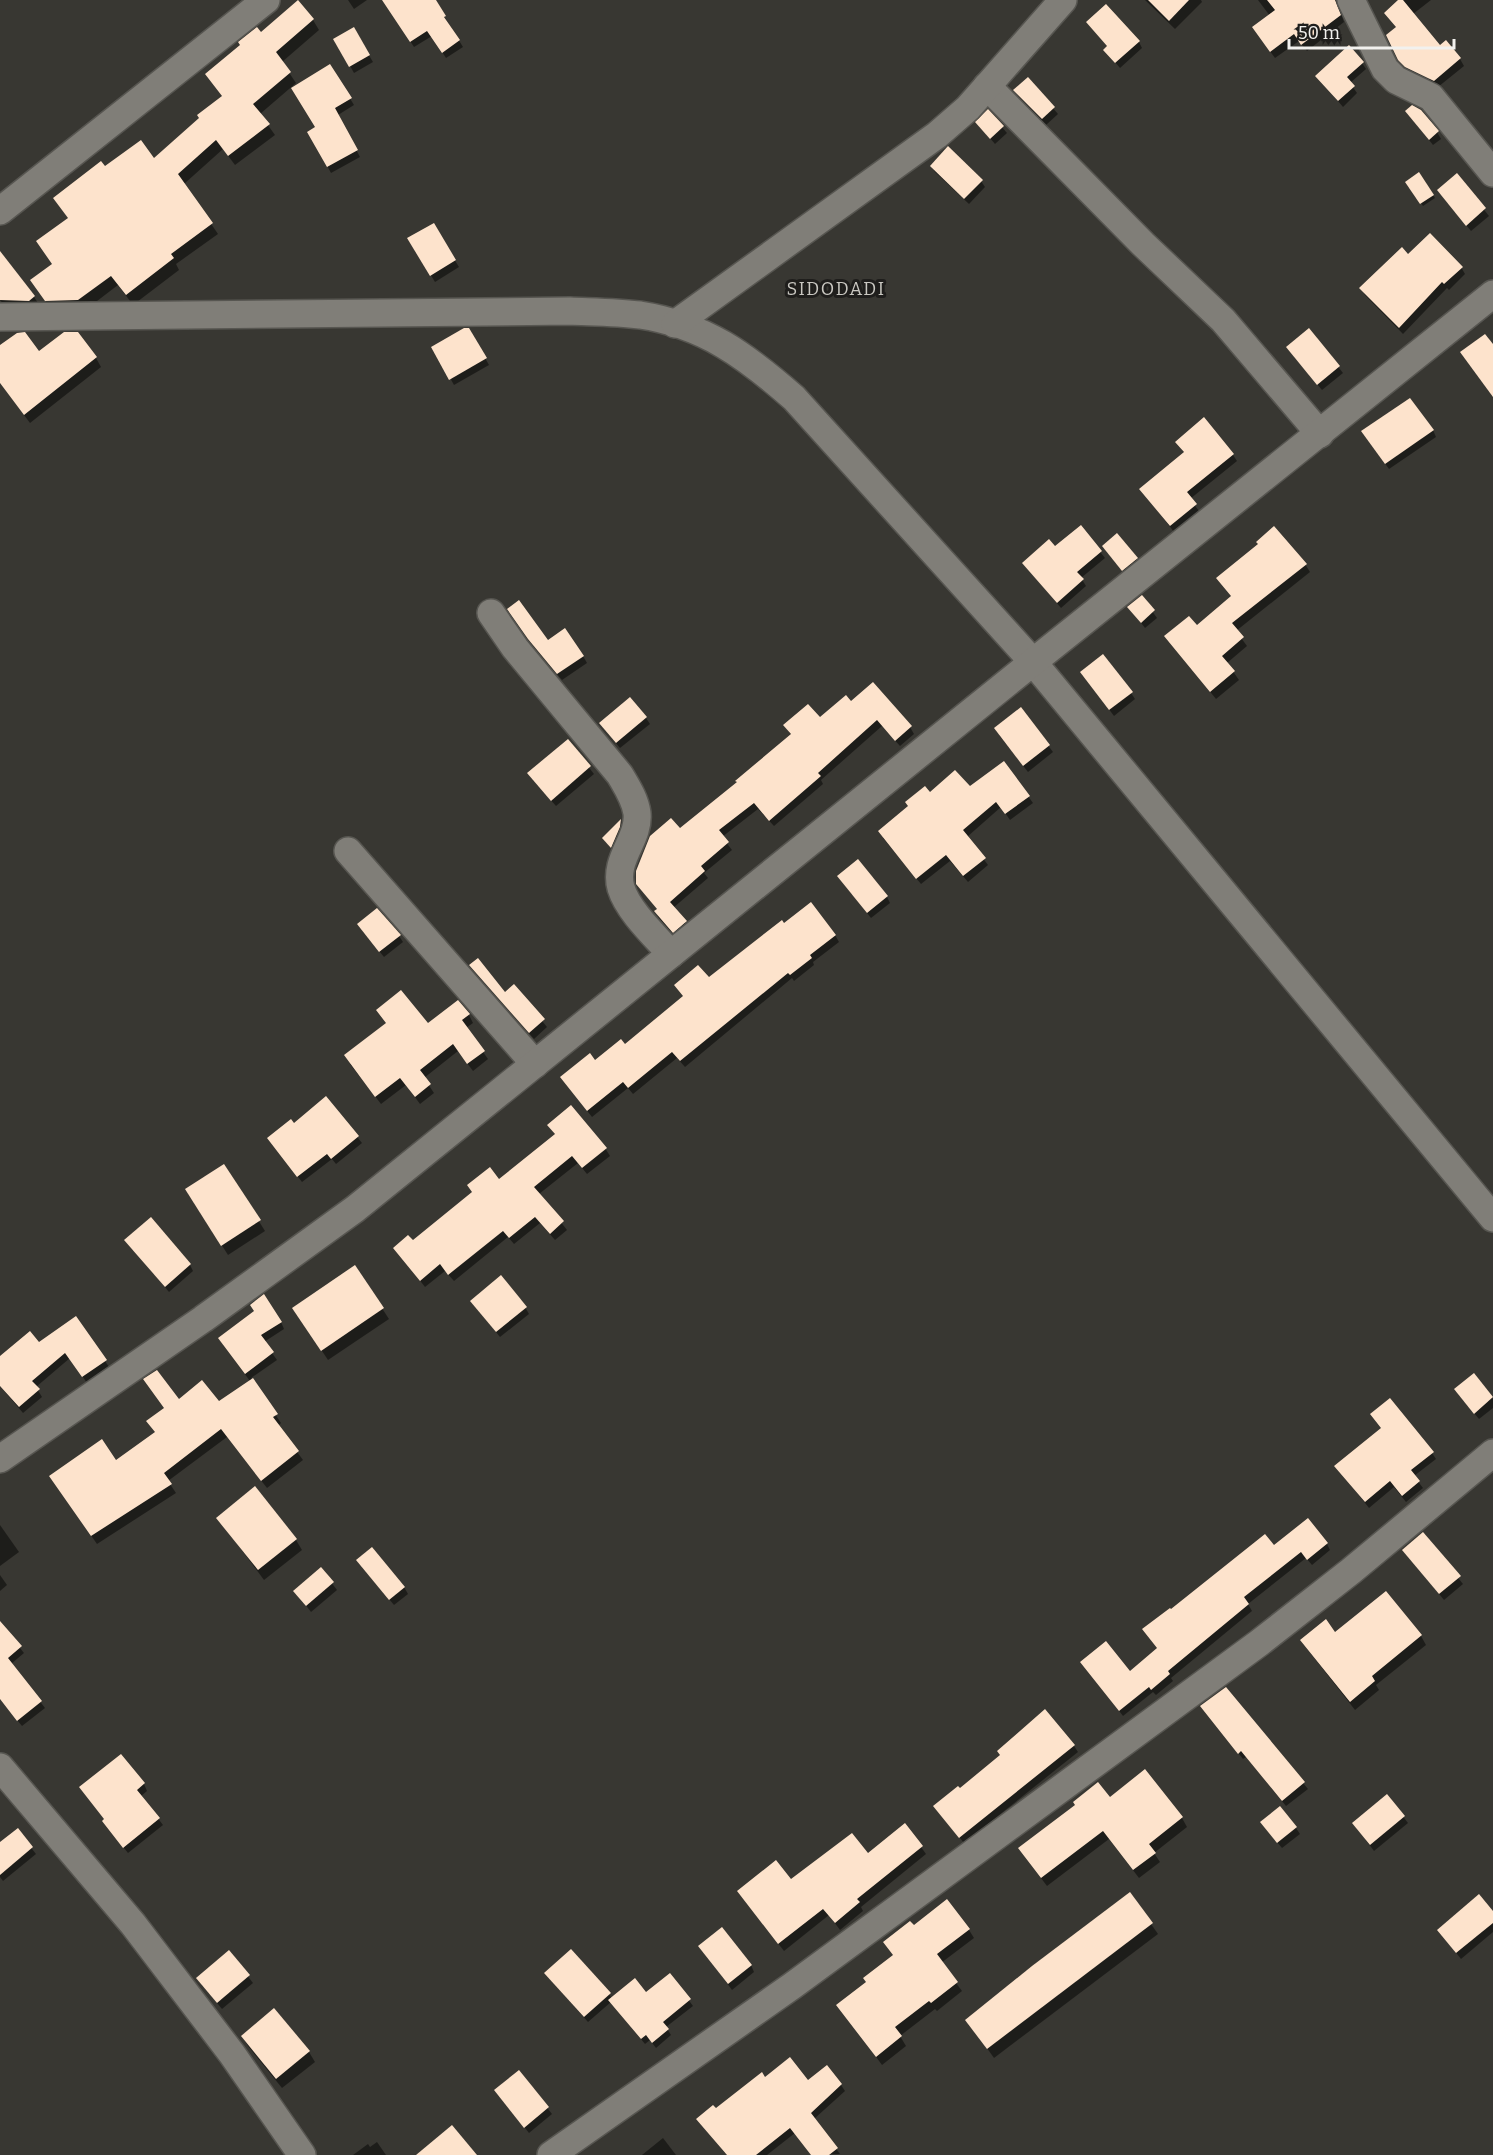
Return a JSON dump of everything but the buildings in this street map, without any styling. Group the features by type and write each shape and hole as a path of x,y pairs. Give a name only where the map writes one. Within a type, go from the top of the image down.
{"street":[{"path":"0,211 266,0"},
{"path":"675,324 910,156 968,108 1063,0"},
{"path":"1351,0 1385,69 1396,80 1431,97 1493,172"},
{"path":"987,86 1143,244 1223,320 1320,434"},
{"path":"0,1459 355,1209 1493,294"},
{"path":"0,317 570,311 640,315 711,336 758,366 794,398 1033,662 1493,1218"},
{"path":"491,613 515,648 620,775 633,797 637,814 636,830 628,843 621,866 621,887 630,905 670,954"},
{"path":"348,851 535,1064"},
{"path":"551,2155 792,1986 1259,1643 1351,1571 1493,1453"},
{"path":"0,1767 133,1924 232,2054 302,2155"}],"district":[{"name":"SIDODADI","path":"836,289"}]}
